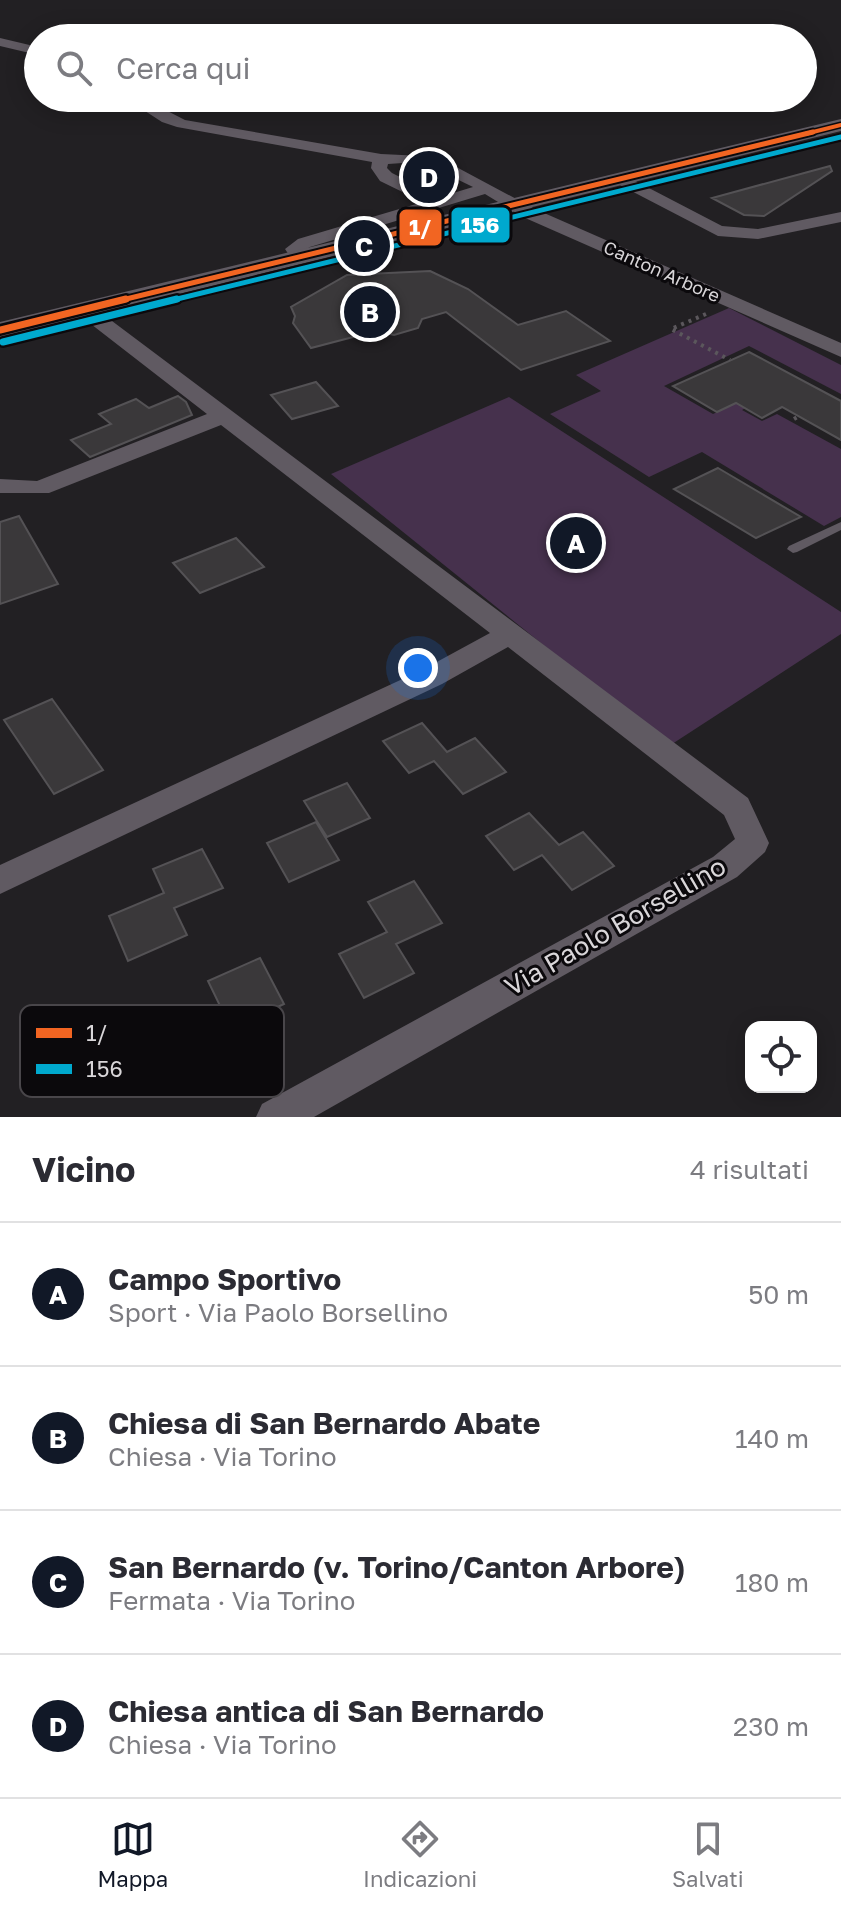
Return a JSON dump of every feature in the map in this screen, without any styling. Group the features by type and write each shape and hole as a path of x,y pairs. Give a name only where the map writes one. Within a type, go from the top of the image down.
{"street":[{"name":"Canton Arbore","path":"159,112 182,124 381,159 406,156 427,159 477,181 485,189 529,213 841,351"},
{"path":"0,330 841,125"},
{"path":"381,159 379,168 386,177 439,203"},
{"path":"612,181 718,231 758,234 841,217"},
{"path":"300,257 294,249 304,243 485,189"},
{"name":"Via Paolo Borsellino","path":"85,310 737,807 753,843 725,867 276,1117"},
{"path":"3,486 40,488 223,416"},
{"path":"0,880 432,677 510,634"}],"lane":[{"path":"793,549 841,526"}],"path":[{"path":"715,310 671,329 730,360"}],"shaded area":[{"path":"729,308 841,365 841,394 749,346 664,386 713,414 751,396 759,400 742,410 762,421 777,414 841,449 841,517 824,526 702,452 649,477 550,414 601,391 576,375"},
{"path":"509,397 841,612 841,634 669,746 331,474"}],"building":[{"path":"830,166 832,171 764,216 744,215 712,198"},
{"path":"430,271 468,289 518,325 566,311 610,341 521,370 446,312 422,319 418,328 394,335 376,331 311,348 293,323 295,316 291,307 347,275"},
{"path":"749,352 841,401 841,440 782,407 762,418 736,403 717,412 673,386"},
{"path":"316,382 338,406 292,419 271,395"},
{"path":"178,396 186,402 192,415 90,457 71,440 111,424 99,414 136,399 149,408"},
{"path":"718,468 801,517 756,538 674,489"},
{"path":"19,516 58,584 0,604 0,522"},
{"path":"236,538 264,567 200,593 173,563"},
{"path":"52,699 103,770 54,794 4,720"},
{"path":"422,723 447,752 475,738 506,772 463,794 434,761 409,773 383,741"},
{"path":"347,783 370,818 327,837 304,801"},
{"path":"529,813 559,845 583,832 614,866 572,890 542,855 514,870 486,836"},
{"path":"316,822 339,860 289,882 267,843"},
{"path":"202,849 223,888 174,908 187,935 128,961 109,916 164,893 153,869"},
{"path":"414,881 442,923 396,944 414,973 364,998 339,954 387,932 368,902"},
{"path":"260,958 284,1004 220,1005 208,981"}],"transit line":[{"name":"1/","path":"0,330 841,125"},
{"name":"156","path":"3,342 841,137"}],"place":[{"name":"Chiesa antica di San Bernardo","path":"429,177"},
{"name":"San Bernardo (v. Torino/Canton Arbore)","path":"364,246"},
{"name":"Chiesa di San Bernardo Abate","path":"370,312"},
{"name":"Campo Sportivo","path":"576,543"}]}
